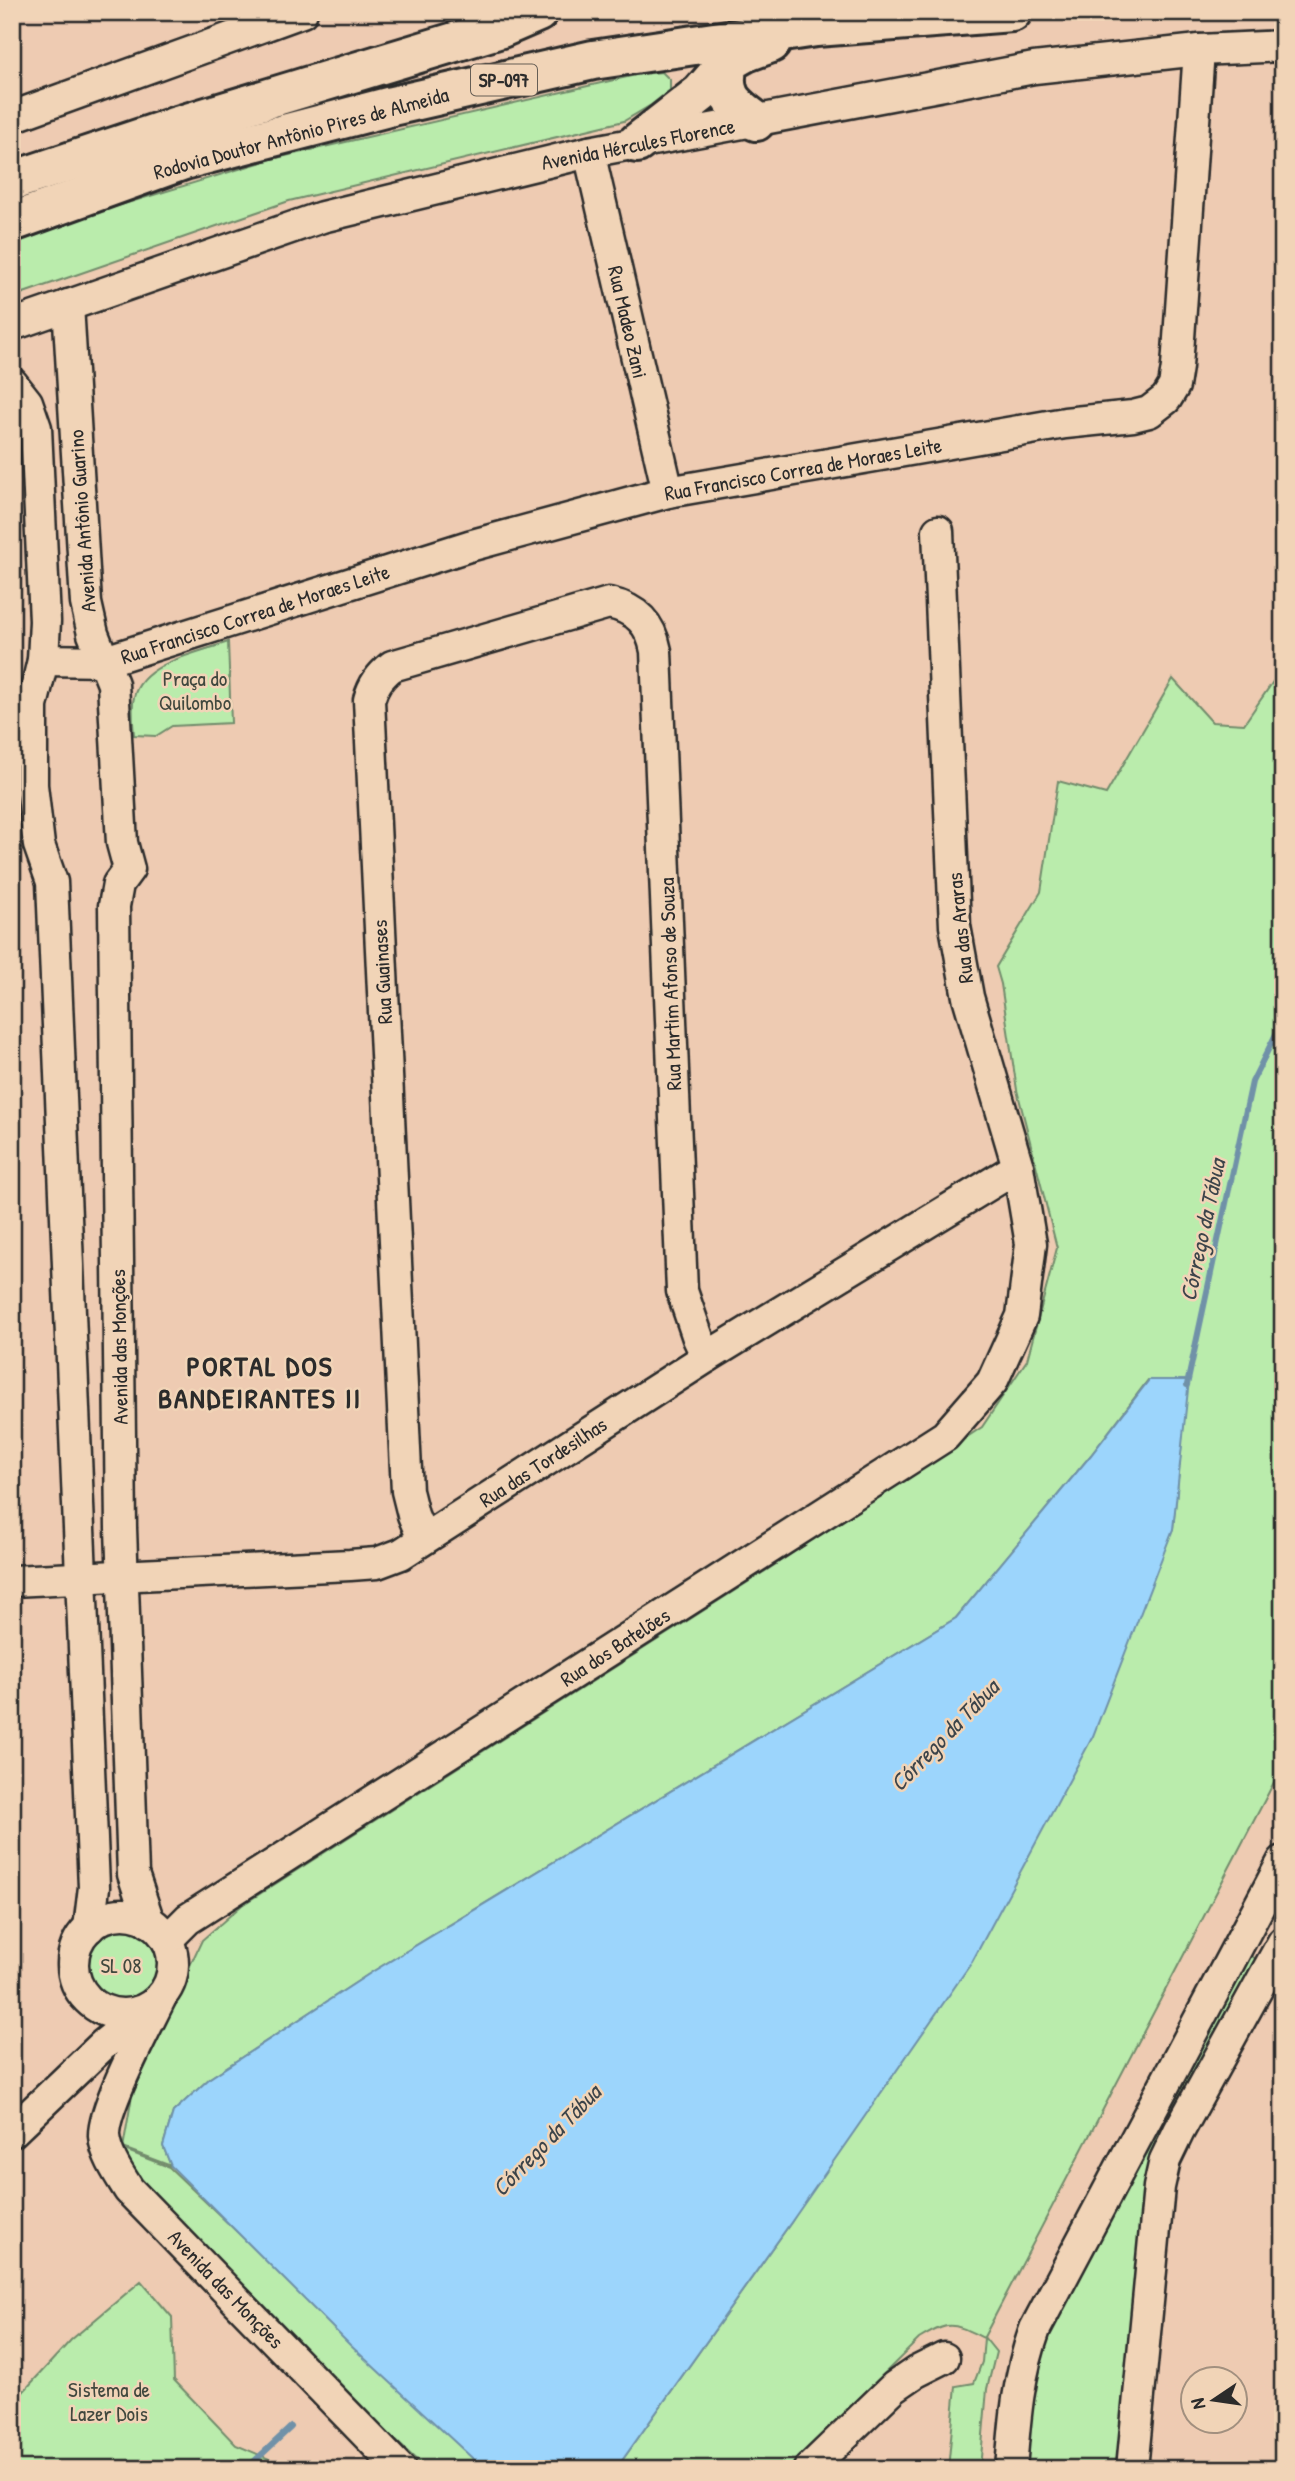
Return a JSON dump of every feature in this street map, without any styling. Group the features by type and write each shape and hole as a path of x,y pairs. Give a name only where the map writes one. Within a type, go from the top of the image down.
{"main road":[{"name":"Rodovia Doutor Antônio Pires de Almeida","path":"12,181 174,127 501,28 538,12"},
{"path":"776,12 816,27"},
{"name":"Rodovia Doutor Antônio Pires de Almeida","path":"12,222 184,160 392,106 593,60 816,27 1012,12"},
{"path":"637,143 701,93 728,62 746,52 816,27"},
{"path":"728,62 724,81 735,105 757,121"}],"street":[{"path":"12,117 302,12"},
{"name":"Avenida Hércules Florence","path":"12,325 322,217 589,152 1034,68 1199,50 1283,46"},
{"name":"Rua Francisco Correa de Moraes Leite","path":"43,660 105,661 468,546 668,492 1065,423 1149,412 1166,399 1174,386 1177,368 1199,50"},
{"name":"Rua Madeo Zani","path":"589,152 668,492"},
{"name":"Avenida Antônio Guarino","path":"68,305 86,603 93,634 113,684 118,774"},
{"name":"Avenida Antônio Guarino","path":"12,383 27,402 36,428 45,621 43,660 32,706 32,785 39,845 52,882 81,1578"},
{"name":"Rua das Araras","path":"938,531 955,926 968,997 1018,1167 1031,1244 1022,1316"},
{"name":"Rua Guainases","path":"423,1539 407,1491 369,700 381,674 406,661 609,603 636,613"},
{"name":"Rua Martim Afonso de Souza","path":"636,613 647,624 656,651 682,1290 707,1357"},
{"name":"Avenida das Monções","path":"118,774 122,843 129,869 118,884 114,906 122,1576 133,1874 158,1931"},
{"name":"Rua das Tordesilhas","path":"12,1581 377,1563 401,1554 707,1357 1018,1167"},
{"name":"Rua dos Batelões","path":"158,1931 200,1912 945,1436 992,1382 1022,1316"},
{"path":"81,1578 94,1887 89,1927"},
{"path":"1011,2469 1017,2394 1024,2360 1035,2329 1283,1861"},
{"path":"12,2132 104,2044 155,2003 171,1979 173,1966 158,1931 138,1916 125,1914 100,1920 89,1927 76,1950 74,1973 82,1992 97,2007 117,2014 129,2014 155,2003"},
{"path":"1132,2469 1159,2187 1165,2160 1279,1949 1243,1935"},
{"name":"Avenida das Monções","path":"155,2003 118,2086 105,2126 107,2150 116,2170 129,2190 400,2469"},
{"path":"97,2007 104,2044 118,2086"},
{"path":"809,2469 894,2387 944,2358"}],"green space":[{"path":"662,72 670,80 670,90 624,121 289,201 12,297 12,238 272,159 640,74"},
{"name":"Praça do Quilombo","path":"228,642 231,723 172,726 156,736 134,735 134,697 139,685 148,675 173,660"},
{"path":"1283,667 1283,1765 984,2337 996,2352 987,2389 980,2469 948,2469 956,2386 974,2383 982,2362 984,2338 965,2329 945,2326 919,2339 788,2469 616,2469 792,2221 1173,1529 1188,1381 1148,1380 1091,1455 956,1618 372,1972 210,2078 173,2112 163,2146 171,2166 123,2148 134,2084 202,1940 242,1905 770,1568 982,1427 1027,1360 1057,1248 1017,1090 996,967 1041,892 1058,781 1106,794 1173,679 1212,722 1244,724"},
{"name":"SL 08","path":"129,1927 142,1933 153,1944 159,1957 157,1980 142,1997 129,2003 113,2003 100,1997 85,1980 83,1957 89,1944 106,1929"},
{"path":"1244,1955 1256,1959 1257,1964 1157,2152 1118,2469 1022,2469 1028,2408 1048,2333"},
{"path":"122,2149 169,2167 486,2469 426,2469 256,2309 131,2176"},
{"name":"Sistema de Lazer Dois","path":"141,2281 172,2317 174,2380 236,2445 293,2469 12,2469 12,2404 71,2340"}],"water":[{"path":"1149,1380 1189,1380 1173,1529 1093,1736 972,1962 616,2469 484,2469 350,2345 171,2166 163,2146 173,2112 210,2078 372,1972 956,1618 1091,1455"}],"waterway":[{"name":"Córrego da Tábua","path":"1187,1385 1252,1082 1283,1020"},
{"name":"Córrego da Tábua","path":"246,2469 291,2427"}],"district":[{"name":"PORTAL DOS BANDEIRANTES II","path":"260,1382"}]}
